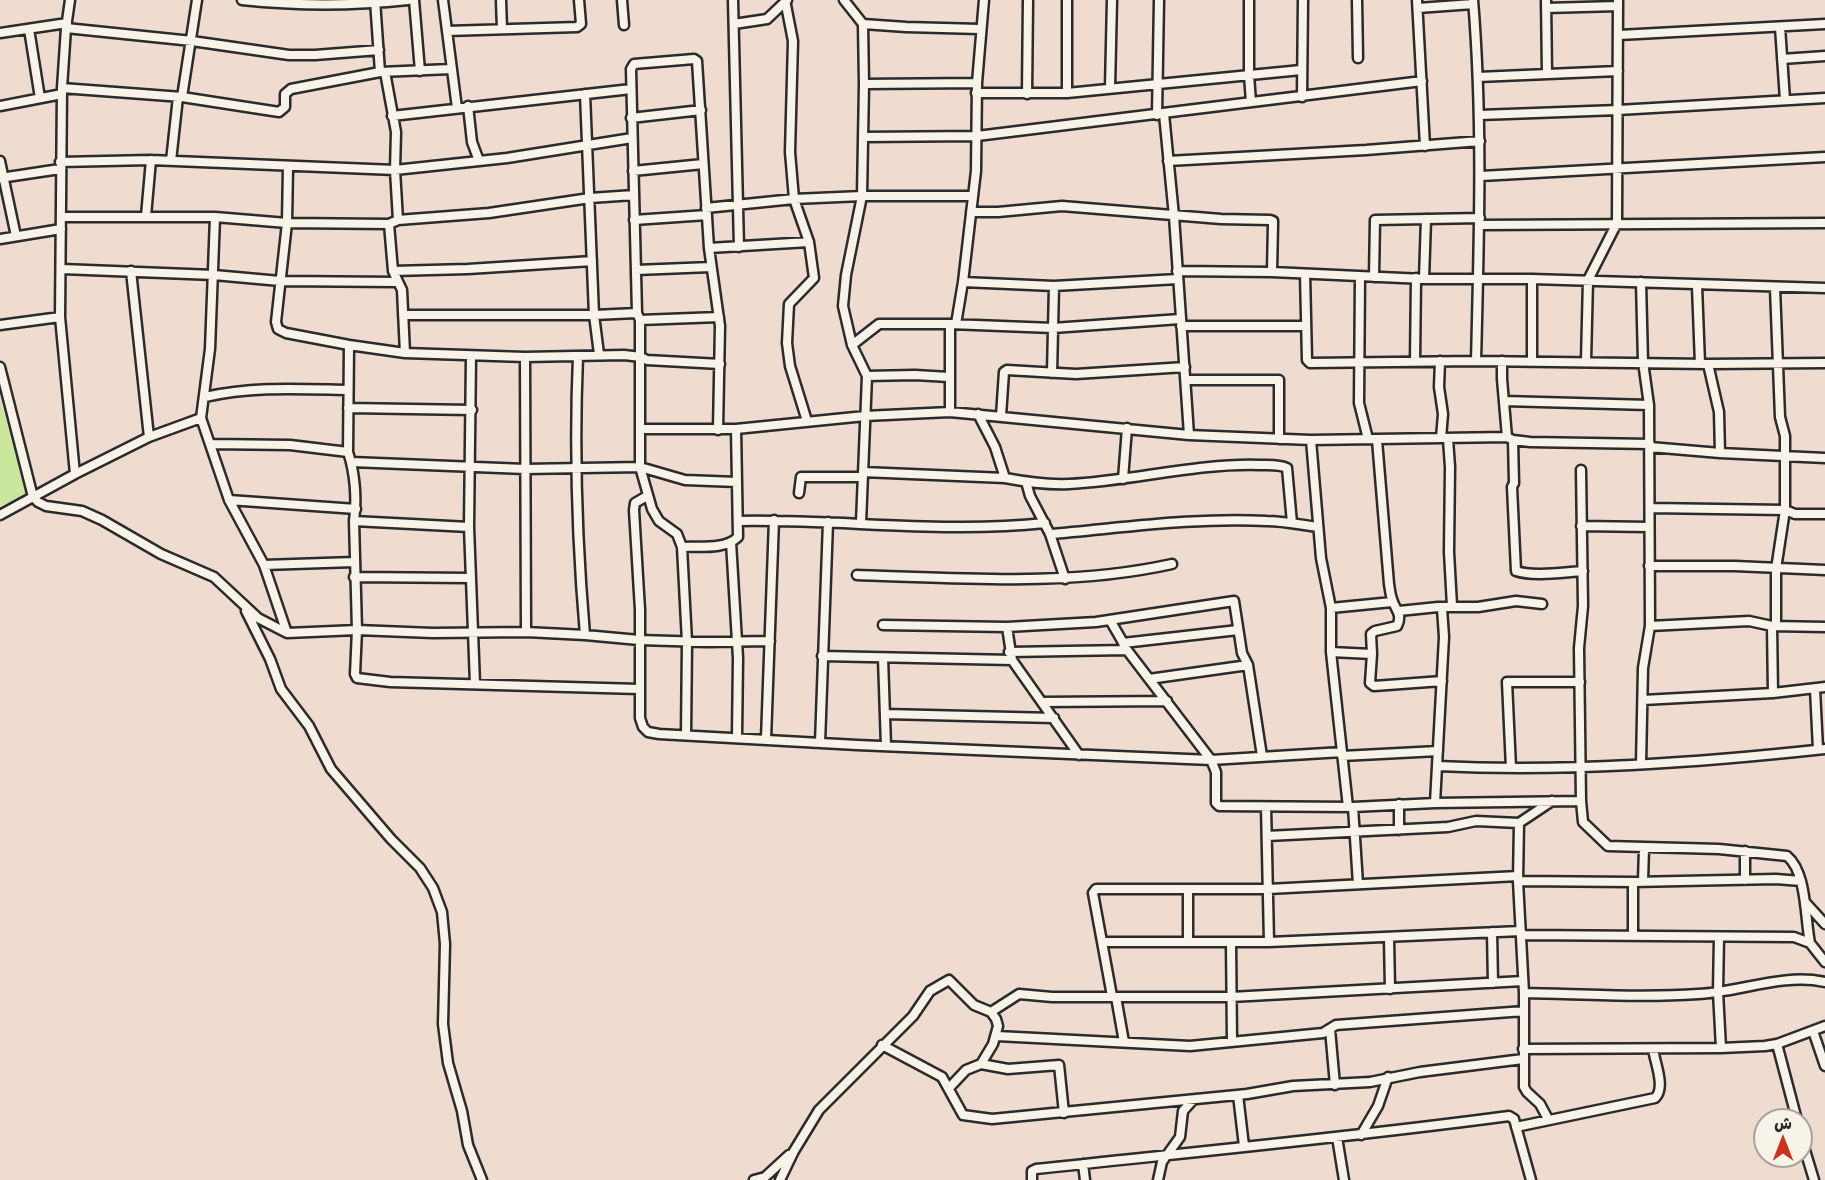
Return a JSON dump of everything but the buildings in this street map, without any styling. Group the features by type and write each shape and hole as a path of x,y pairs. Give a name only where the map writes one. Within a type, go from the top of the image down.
{"street":[{"path":"70,0 62,91 60,317 75,474"},
{"path":"171,161 197,0"},
{"path":"242,0 291,5 408,0"},
{"path":"414,0 420,71"},
{"path":"443,0 456,108"},
{"path":"501,0 501,29"},
{"path":"447,31 580,27 579,0"},
{"path":"622,0 624,25"},
{"path":"733,0 739,247"},
{"path":"844,0 863,24 862,196 846,275 843,306 852,345 867,376 861,523"},
{"path":"950,412 949,377 953,324 963,282 973,196 977,136 976,83 984,0"},
{"path":"1027,94 1028,0"},
{"path":"1066,93 1067,0"},
{"path":"1110,88 1112,0"},
{"path":"1159,0 1157,83 1174,216 1189,435"},
{"path":"1249,0 1251,102"},
{"path":"1302,97 1303,0"},
{"path":"1357,0 1358,58"},
{"path":"734,24 767,19 786,1"},
{"path":"786,1 793,41 790,152 794,199 809,242 814,278 789,304 787,343 790,366 807,421"},
{"path":"375,2 382,72 397,143 393,271 402,290 405,353"},
{"path":"1425,146 1418,4 1473,2 1480,115 1476,361"},
{"path":"1547,73 1546,4 1618,3 1617,223 1588,280 1586,362"},
{"path":"863,24 980,29"},
{"path":"1619,35 1825,24"},
{"path":"0,33 66,25 289,55 379,50"},
{"path":"1780,27 1785,100"},
{"path":"29,28 40,98"},
{"path":"1782,59 1825,56"},
{"path":"686,735 687,642 682,547 676,534 655,516 640,467 641,357 631,118 631,69 634,64 694,59 697,61 709,248 719,317 718,430"},
{"path":"0,106 62,91 180,97 279,112 285,107 285,94 291,89 382,72 451,69"},
{"path":"976,93 1066,93 1301,70"},
{"path":"1478,77 1618,71"},
{"path":"863,137 977,136 1422,81"},
{"path":"864,84 976,83"},
{"path":"392,116 631,89"},
{"path":"585,94 594,315 599,354"},
{"path":"1480,115 1825,98"},
{"path":"468,106 472,142 478,161"},
{"path":"631,118 701,110"},
{"path":"2,178 60,165 151,160 395,170 478,161 632,138"},
{"path":"1168,161 1480,141"},
{"path":"1480,176 1825,157"},
{"path":"146,216 151,160"},
{"path":"0,161 16,237"},
{"path":"633,171 703,164"},
{"path":"288,167 287,223 276,322 278,329 286,333 405,353 525,357 599,354 641,357 647,360 720,364"},
{"path":"61,217 215,217 287,223 393,222 489,213 590,198 634,195"},
{"path":"634,220 794,199 862,196 973,196"},
{"path":"971,212 1062,206 1136,210 1174,216 1273,221 1272,272"},
{"path":"215,217 214,275 205,397 201,418 229,500 264,565 287,633"},
{"path":"1415,361 1426,219"},
{"path":"1374,277 1375,220 1825,223"},
{"path":"0,239 61,229"},
{"path":"709,248 809,242"},
{"path":"393,271 592,261"},
{"path":"636,270 711,267"},
{"path":"62,269 214,275 280,281 398,282"},
{"path":"131,271 149,437"},
{"path":"963,282 1054,286 1177,275 1272,272 1360,277 1588,280 1697,286 1825,288"},
{"path":"1305,274 1308,362 1825,363"},
{"path":"1360,277 1359,403 1373,440 1392,602 1399,610 1400,621 1397,626 1371,634 1370,683 1371,685 1442,681"},
{"path":"1532,279 1532,361"},
{"path":"1641,282 1643,362 1650,405 1650,626 1643,668 1641,764"},
{"path":"1052,373 1054,286"},
{"path":"1697,286 1704,364 1719,412 1720,453"},
{"path":"1773,693 1776,569 1785,510 1785,436 1780,417 1774,288"},
{"path":"403,315 719,317"},
{"path":"0,325 60,317"},
{"path":"852,345 879,324 1053,328 1181,323 1306,326"},
{"path":"349,345 348,452 352,462 356,509 354,521 357,630 355,674 360,679 390,682 639,689"},
{"path":"471,356 469,527 475,684"},
{"path":"578,356 576,467 585,635"},
{"path":"525,357 526,632"},
{"path":"1440,361 1439,387 1444,438 1450,467 1449,552 1452,606"},
{"path":"1502,361 1504,401 1514,483 1512,487 1516,571 1522,573 1583,571"},
{"path":"1001,416 1005,371 1087,374 1185,367"},
{"path":"0,368 33,497 46,506 82,511 102,520 160,554 213,577 231,591 243,606 267,651 281,689 309,726 331,769 390,839 420,868 433,888 442,912 444,933 443,1024 448,1063 462,1111 468,1144 482,1180"},
{"path":"867,376 949,377"},
{"path":"1186,380 1279,380 1279,439"},
{"path":"205,397 233,390 263,388 348,390"},
{"path":"1504,401 1650,405"},
{"path":"348,408 472,410"},
{"path":"640,429 718,430 865,416 950,412 1189,435 1311,440 1510,439 1557,443 1650,445 1720,453 1825,458"},
{"path":"978,414 995,447 1005,478"},
{"path":"0,516 75,474 149,437 201,418"},
{"path":"1124,479 1127,428"},
{"path":"682,547 731,543 738,537 736,429"},
{"path":"1311,440 1321,558 1331,608 1331,652 1342,754 1354,832 1358,884"},
{"path":"210,444 290,445 348,452"},
{"path":"352,462 525,469 640,467 686,480 737,482"},
{"path":"799,494 801,477 863,474 1005,478 1026,482 1069,484 1124,479 1211,466 1247,464 1284,466 1287,468 1292,523"},
{"path":"1581,470 1583,571 1580,768 1583,822 1599,835 1605,844 1644,848 1745,851 1787,856 1795,864 1801,881 1810,943"},
{"path":"1026,482 1030,496 1050,534 1065,579"},
{"path":"647,496 636,503 634,510 639,581 640,718 643,728 648,732 820,743 1210,760 1262,756 1438,751"},
{"path":"229,500 356,509"},
{"path":"1650,508 1785,510 1796,514 1825,514"},
{"path":"739,521 774,520 970,528 1044,524"},
{"path":"766,739 774,520"},
{"path":"1050,534 1179,522 1245,520 1318,527"},
{"path":"354,521 469,527"},
{"path":"820,743 828,522"},
{"path":"1581,526 1649,527"},
{"path":"731,543 737,641 737,737"},
{"path":"264,565 354,562"},
{"path":"857,575 1019,580 1065,579 1134,572 1172,564"},
{"path":"1649,566 1735,566 1825,570"},
{"path":"354,577 470,578"},
{"path":"883,625 1007,627 1110,620 1231,601 1235,604 1242,653 1248,665 1262,756"},
{"path":"1331,608 1392,602"},
{"path":"1399,610 1438,606 1442,608 1478,607 1516,602 1542,604"},
{"path":"243,606 258,618 287,633 357,630 526,632 687,642 770,640"},
{"path":"1436,803 1444,637 1442,608"},
{"path":"1110,620 1125,647 1210,760 1216,772 1217,805 1350,807 1581,801"},
{"path":"1650,626 1749,621 1774,626 1825,627"},
{"path":"1007,627 1011,656 1079,755"},
{"path":"822,656 883,658 1011,656 1125,647 1238,630"},
{"path":"1331,652 1372,654"},
{"path":"883,658 886,746"},
{"path":"1149,679 1248,665"},
{"path":"1511,768 1507,682 1580,682"},
{"path":"1643,700 1773,693 1825,687"},
{"path":"1437,766 1580,768 1732,759 1822,749 1815,688"},
{"path":"1042,702 1167,701"},
{"path":"885,714 1054,718"},
{"path":"1268,836 1448,827 1476,820 1519,823 1552,801"},
{"path":"1399,830 1400,804"},
{"path":"1266,807 1269,942"},
{"path":"1519,823 1518,879 1524,993 1524,1087 1540,1104 1548,1119"},
{"path":"1643,882 1644,848"},
{"path":"1745,851 1745,880"},
{"path":"1124,1042 1093,893 1096,889 1268,889 1518,879 1633,882 1801,881"},
{"path":"1633,882 1633,935"},
{"path":"1188,889 1188,942"},
{"path":"1805,902 1825,924"},
{"path":"1492,932 1493,983"},
{"path":"1103,942 1269,942 1492,932 1719,937 1786,936 1803,939 1810,943 1825,962"},
{"path":"1719,937 1718,992 1721,1048"},
{"path":"1389,938 1390,989"},
{"path":"1231,942 1232,1041"},
{"path":"780,1180 794,1151 819,1110 913,1016 930,991 946,980 952,981 974,1005 991,1012 996,1019 997,1036 981,1064"},
{"path":"991,1012 1019,994 1052,997 1231,997 1523,981"},
{"path":"1524,993 1685,995 1718,992 1773,981 1825,982"},
{"path":"997,1036 1190,1046 1323,1033 1336,1025 1524,1011"},
{"path":"1523,1049 1721,1048 1777,1044 1825,1026"},
{"path":"1330,1029 1335,1084"},
{"path":"1813,1031 1825,1066"},
{"path":"1777,1044 1794,1108"},
{"path":"882,1045 938,1075 949,1088 964,1115 992,1119 1238,1095 1293,1086 1370,1082 1388,1077 1523,1059"},
{"path":"1516,1127 1655,1098 1659,1095 1660,1087 1653,1049"},
{"path":"949,1088 966,1070 981,1064 1008,1069 1059,1065 1064,1113"},
{"path":"1362,1135 1378,1106 1388,1077"},
{"path":"1238,1095 1244,1146"},
{"path":"1158,1180 1160,1166 1180,1137 1183,1111 1194,1099"},
{"path":"1032,1180 1032,1171 1036,1170 1168,1154 1362,1135 1509,1116 1514,1119 1531,1180"},
{"path":"1337,1137 1344,1180"},
{"path":"754,1180 765,1177 794,1151"},
{"path":"1083,1164 1084,1180"}],"green space":[{"path":"0,400 29,494 0,506"}]}
